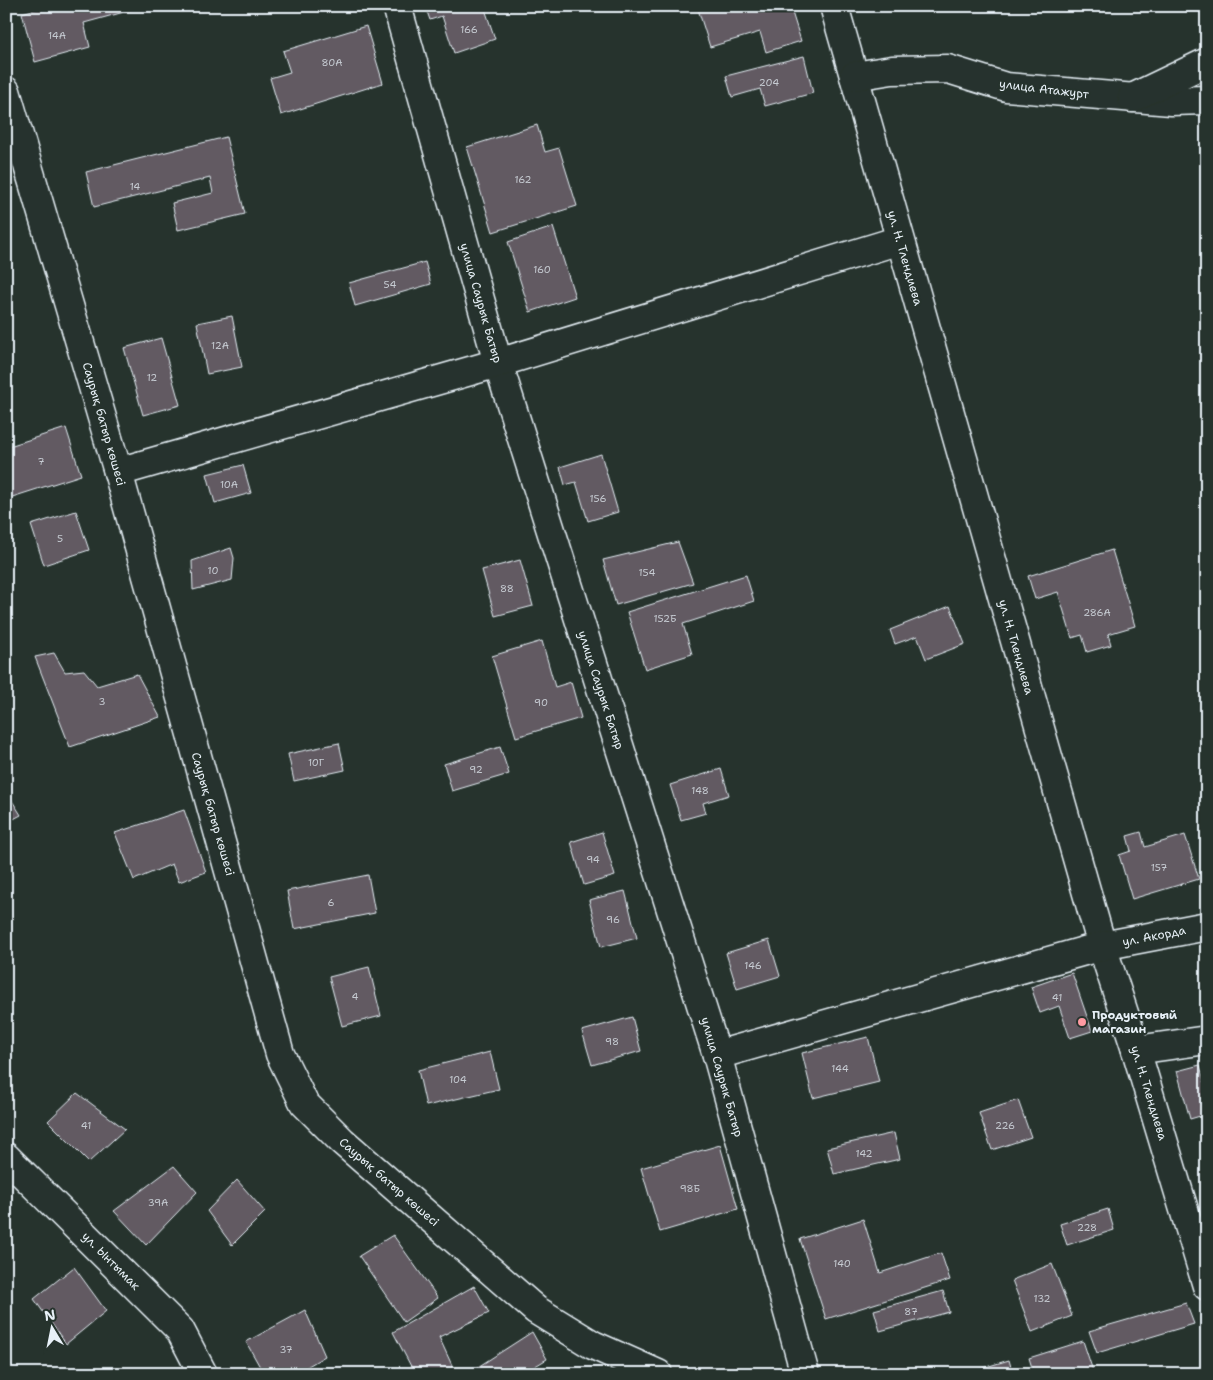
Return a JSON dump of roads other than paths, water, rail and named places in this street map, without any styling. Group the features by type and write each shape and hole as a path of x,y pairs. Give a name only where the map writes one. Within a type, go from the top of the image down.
{"street":[{"name":"улица Саурык Батыр","path":"397,6 498,363 716,1055 805,1374"},
{"name":"ул. Н. Тлендиева","path":"834,6 1102,946 1136,1050 1207,1286"},
{"path":"1132,98 1207,62"},
{"name":"улица Атажурт","path":"854,76 892,70 948,69 1006,87 1171,102 1207,100"},
{"name":"Саурық батыр көшесі","path":"6,91 118,472 280,1054 304,1103 342,1141 536,1310 593,1345 658,1374"},
{"path":"118,472 498,363 900,240"},
{"name":"ул. Акорда","path":"716,1055 1102,946 1207,926"},
{"path":"1136,1050 1207,1040"},
{"name":"ул. Ынтымак","path":"6,1156 180,1330 203,1374"}],"place":[{"name":"Продуктовый магазин","path":"1082,1022"}]}
